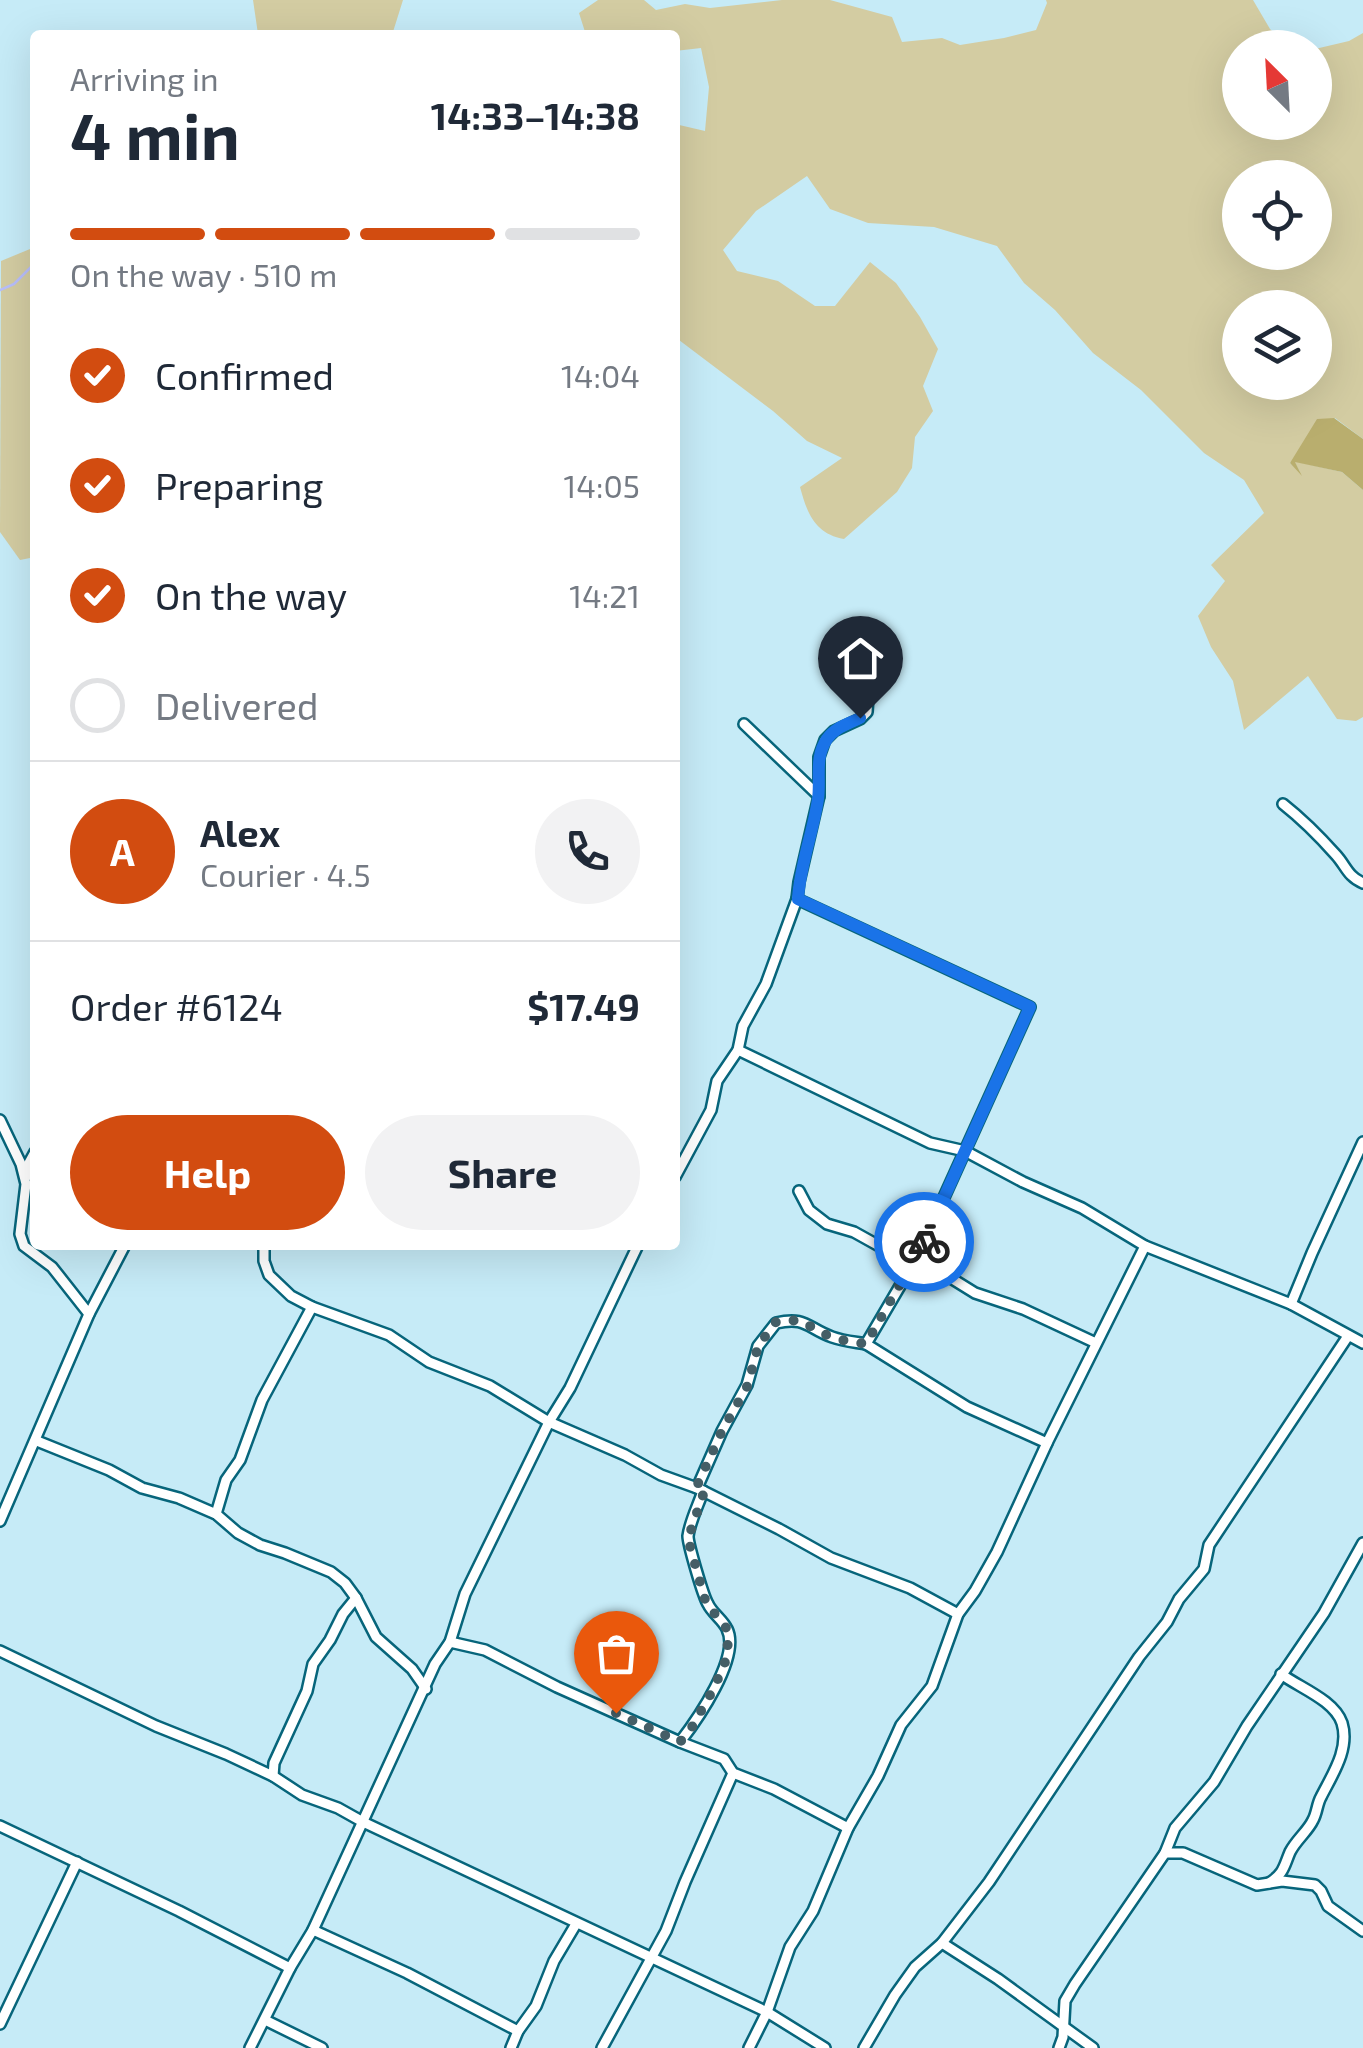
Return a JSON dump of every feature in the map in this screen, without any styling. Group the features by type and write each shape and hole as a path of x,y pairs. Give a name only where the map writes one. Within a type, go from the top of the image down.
{"street":[{"path":"680,1168 712,1110 717,1080 738,1050 743,1026 766,984 798,899 819,796 819,757 825,740 867,712 869,682 876,665"},
{"path":"744,724 819,796"},
{"path":"1283,804 1336,856 1351,878 1363,883"},
{"path":"798,899 1030,1007 917,1257 866,1344"},
{"path":"738,1050 930,1142 965,1151 1082,1208 1145,1246 1291,1304 1363,1342"},
{"path":"0,1120 22,1164 26,1184"},
{"path":"1291,1304 1363,1142"},
{"path":"30,1163 20,1234 24,1246 52,1267 89,1314"},
{"path":"799,1191 808,1210 828,1224 917,1257 975,1292 1096,1343"},
{"path":"749,2048 767,2012 790,1947 813,1911 848,1828 878,1776 900,1725 932,1686 958,1614 997,1552 1046,1443 1145,1246"},
{"path":"1,1516 89,1314 122,1250"},
{"path":"264,1250 269,1275 291,1296 389,1335 429,1362 490,1386 549,1422 700,1490 831,1558 910,1588 958,1614"},
{"path":"250,2048 313,1930 435,1664 450,1642 465,1594 636,1250"},
{"path":"216,1514 226,1480 240,1460 262,1400 312,1307"},
{"path":"680,1742 714,1688 728,1655 727,1629 706,1603 688,1539 700,1490 722,1431 748,1385 758,1346 776,1322 805,1322 839,1340 866,1344 966,1406 1046,1443"},
{"path":"864,2048 915,1967 942,1943 989,1882 1138,1657 1204,1568 1209,1546 1348,1336"},
{"path":"36,1440 142,1488 216,1514 260,1545 331,1572 356,1598 376,1637 412,1669 426,1688"},
{"path":"1058,2048 1063,2037 1065,2001 1074,1984 1165,1853 1175,1828 1214,1782 1324,1613 1363,1544"},
{"path":"273,1776 274,1763 307,1690 312,1664 356,1598"},
{"path":"450,1642 485,1650 556,1687 724,1758 733,1772 848,1828"},
{"path":"0,1650 767,2012 825,2048"},
{"path":"1269,1883 1285,1870 1290,1851 1314,1819 1318,1801 1345,1742 1340,1718 1331,1708 1282,1674"},
{"path":"602,2048 666,1931 733,1772"},
{"path":"0,1826 179,1910 290,1968"},
{"path":"1165,1853 1183,1854 1257,1885 1282,1881 1314,1885 1328,1906 1363,1931"},
{"path":"0,2024 77,1862"},
{"path":"510,2048 536,2006 554,1961 576,1924"},
{"path":"313,1930 518,2031"},
{"path":"942,1943 1093,2048"},
{"path":"265,2020 322,2048"}],"shaded area":[{"path":"253,0 403,0 394,30 257,30"},
{"path":"598,0 644,0 656,10 685,4 710,8 782,0 830,0 892,17 902,42 942,38 960,45 1036,30 1046,0 1253,0 1271,30 1222,30 1222,140 1332,140 1332,45 1363,33 1363,439 1335,418 1290,463 1300,472 1294,461 1342,472 1363,490 1363,717 1356,721 1337,719 1308,676 1244,730 1233,681 1211,647 1198,616 1225,581 1211,565 1264,513 1244,480 1204,453 1141,390 1093,353 1055,310 1024,283 997,246 934,227 868,223 830,209 807,176 756,211 723,250 737,271 778,281 815,306 835,306 870,262 896,283 938,349 923,386 933,411 915,437 912,468 897,492 844,539 819,527 809,514 800,487 842,458 807,441 680,341 680,125 705,131 709,87 701,48 680,50 680,30 584,30 579,13"},
{"path":"30,249 30,558 20,560 0,532 1,261"},
{"path":"1334,418 1363,439 1363,490 1342,472 1295,462 1302,476 1290,463 1317,419"}],"waterway":[{"path":"0,290 14,284 30,268"}],"way so far":[{"path":"616,1713 680,1742 724,1670 727,1629 706,1603 688,1539 704,1492 696,1488 748,1385 758,1346 776,1322 792,1319 839,1340 866,1344 924,1242"}],"route":[{"path":"860,718 834,731 825,740 819,757 819,796 798,899 1030,1007 924,1242"}]}
